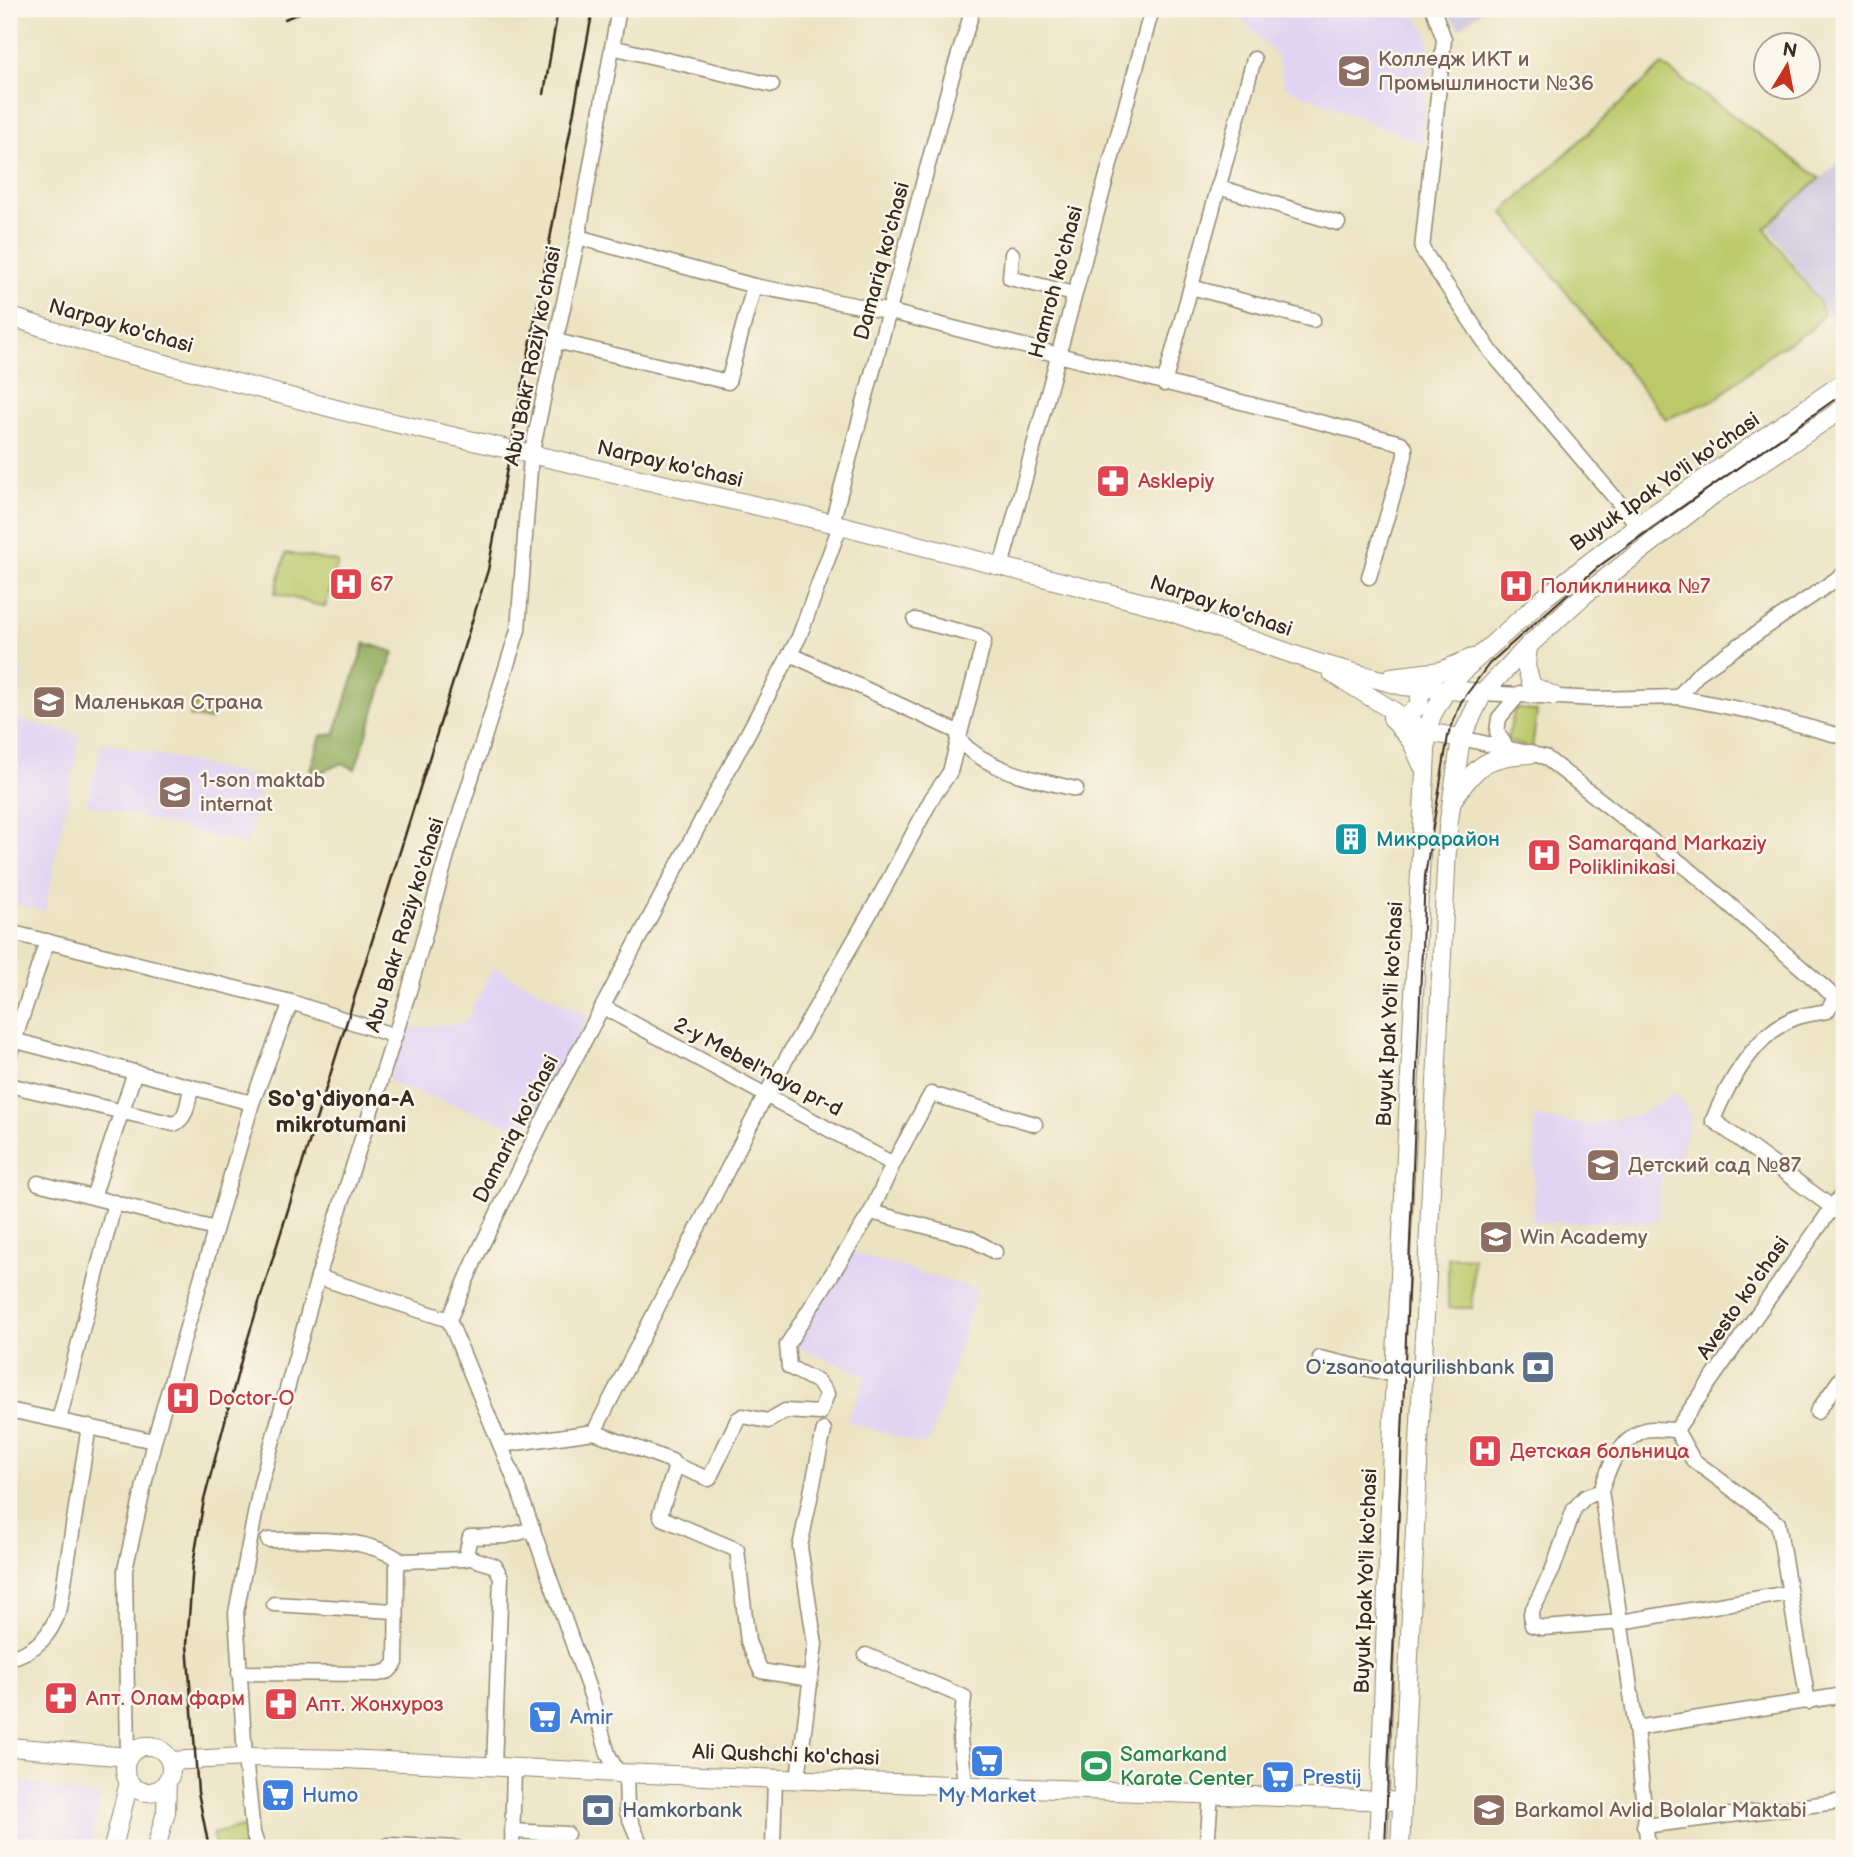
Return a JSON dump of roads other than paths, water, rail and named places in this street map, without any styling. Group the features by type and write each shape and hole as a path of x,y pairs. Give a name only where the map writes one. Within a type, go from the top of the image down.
{"main road":[{"name":"Narpay ko'chasi","path":"9,316 105,348 351,413 836,525 1148,604 1318,663 1368,677 1421,688 1483,693"},
{"name":"Buyuk Ipak Yo'li ko'chasi","path":"1378,1848 1395,1375 1424,773 1427,732 1432,715 1446,691 1545,597 1638,525 1844,382"},
{"name":"Buyuk Ipak Yo'li ko'chasi","path":"1400,1848 1447,841 1461,738 1483,693 1528,646 1584,595 1713,495 1844,408"},
{"path":"1528,646 1525,666 1532,686 1554,696"},
{"path":"1368,677 1399,677 1441,671 1482,654"},
{"name":"Narpay ko'chasi","path":"1318,663 1404,720 1427,732 1461,738"},
{"path":"1404,720 1419,705 1421,688"},
{"path":"1372,699 1408,736 1424,773"},
{"path":"1452,800 1478,767 1492,758 1530,754"},
{"name":"Ali Qushchi ko'chasi","path":"9,1747 128,1757 140,1747 147,1746 162,1750 170,1761 245,1757 1402,1802"},
{"path":"113,1848 129,1782 125,1769 128,1757"},
{"path":"156,1848 166,1812 170,1761"},
{"path":"129,1782 148,1791 162,1787 167,1781"},
{"path":"125,1801 141,1794 148,1795 156,1798 166,1812"}],"street":[{"name":"Abu Bakr Roziy ko'chasi","path":"258,1848 253,1833 245,1757 236,1612 261,1483 318,1277 518,630 531,456 578,237 619,9"},
{"name":"Damariq ko'chasi","path":"449,1320 478,1253 549,1108 790,654 836,525 950,83 973,9"},
{"name":"Hamroh ko'chasi","path":"1001,567 1153,9"},
{"path":"1433,9 1444,39 1422,249 1492,353 1638,525"},
{"path":"612,47 772,85"},
{"path":"1164,384 1254,59"},
{"path":"1219,187 1338,223"},
{"path":"578,237 754,286 891,312 1401,443 1405,448 1405,456 1369,576"},
{"path":"1012,254 1010,278 1074,294"},
{"path":"556,341 728,382 754,286"},
{"path":"1191,286 1313,320"},
{"path":"1678,697 1700,672 1844,574"},
{"path":"594,1432 765,1096 886,885 932,798 950,772 984,641 978,636 915,620"},
{"path":"790,654 959,736 986,762 1022,776 1076,789"},
{"path":"1483,693 1678,697 1749,711 1844,737"},
{"path":"1507,748 1497,733 1500,718 1520,694"},
{"path":"1461,738 1545,757 1691,871 1840,1001 1827,1011 1801,1016 1776,1027 1754,1050 1724,1095 1713,1121 1839,1211"},
{"path":"9,932 291,1002 394,1036"},
{"path":"9,1056 12,1040 47,941"},
{"path":"128,1757 125,1570 154,1441 215,1229 252,1103 291,1002"},
{"name":"2-y Mebel'naya pr-d","path":"603,1007 893,1164"},
{"path":"12,1040 252,1103"},
{"path":"93,1197 135,1072"},
{"path":"9,1085 174,1124 181,1121 185,1114 191,1087"},
{"path":"501,1445 594,1432 709,1479 738,1419 743,1416 768,1421 785,1411 820,1413 827,1394 818,1382 789,1367 787,1345 871,1212 893,1164 931,1094 1035,1124"},
{"path":"38,1183 215,1229"},
{"name":"Avesto ko'chasi","path":"1676,1430 1839,1211 1844,1191"},
{"path":"59,1420 115,1202"},
{"path":"871,1212 970,1238 995,1252"},
{"path":"318,1277 449,1320 533,1530 591,1695 608,1754 622,1773 627,1812 642,1848"},
{"path":"1320,1358 1395,1375"},
{"path":"1817,1412 1844,1374"},
{"path":"9,1410 154,1441"},
{"path":"9,1658 38,1645 52,1631 60,1608 89,1426"},
{"path":"798,1778 815,1644 800,1547 824,1430"},
{"path":"1648,1848 1636,1728 1601,1491 1607,1472 1628,1442 1643,1430 1676,1430 1693,1460 1778,1523 1808,1702"},
{"path":"676,1465 660,1514 662,1518 737,1550 748,1642 761,1671 810,1678"},
{"path":"1601,1491 1585,1497 1574,1509 1553,1569 1531,1613 1532,1625 1543,1628 1620,1622 1788,1592"},
{"path":"467,1557 470,1537 474,1535 506,1536 533,1530"},
{"path":"268,1540 350,1540 383,1549 402,1561 467,1557 495,1566 501,1577 494,1767"},
{"path":"239,1673 378,1674 389,1671 396,1663 397,1566 402,1561"},
{"path":"274,1604 396,1611"},
{"path":"866,1655 964,1697 960,1740 965,1784"},
{"path":"1636,1728 1844,1695"},
{"path":"512,1848 514,1767"},
{"path":"772,1848 775,1777"},
{"path":"1207,1848 1211,1794"},
{"path":"1644,1826 1844,1801"},
{"path":"512,1831 567,1834"},
{"path":"388,1848 389,1845 457,1848"}],"tram line":[{"path":"1385,1848 1425,876 1448,736 1461,702 1489,664 1599,566 1844,393"}],"railway":[{"path":"285,19 308,9"},
{"path":"544,94 558,9"},
{"path":"209,1848 198,1792 187,1644 193,1564 204,1500 242,1357 488,570 593,9"}],"place":[{"name":"Колледж ИКТ и Промышлиности №36","path":"1354,71"},
{"name":"Asklepiy","path":"1113,481"},
{"name":"67","path":"346,584"},
{"name":"Поликлиника №7","path":"1516,586"},
{"name":"Маленькая Страна","path":"49,702"},
{"name":"1-son maktab internat","path":"175,792"},
{"name":"Микрарайон","path":"1351,839"},
{"name":"Samarqand Markaziy Poliklinikasi","path":"1544,855"},
{"name":"Детский сад №87","path":"1603,1165"},
{"name":"Win Academy","path":"1496,1237"},
{"name":"Oʻzsanoatqurilishbank","path":"1538,1367"},
{"name":"Doctor-O","path":"183,1398"},
{"name":"Детская больница","path":"1485,1451"},
{"name":"Апт. Олам фарм","path":"61,1698"},
{"name":"Апт. Жонхуроз","path":"281,1704"},
{"name":"Amir","path":"545,1717"},
{"name":"My Market","path":"987,1761"},
{"name":"Samarkand Karate Center","path":"1096,1766"},
{"name":"Prestij","path":"1278,1777"},
{"name":"Humo","path":"278,1795"},
{"name":"Hamkorbank","path":"598,1810"},
{"name":"Barkamol Avlid Bolalar Maktabi","path":"1489,1810"}],"district":[{"name":"So‘g‘diyona-А mikrotumani","path":"341,1112"}]}
